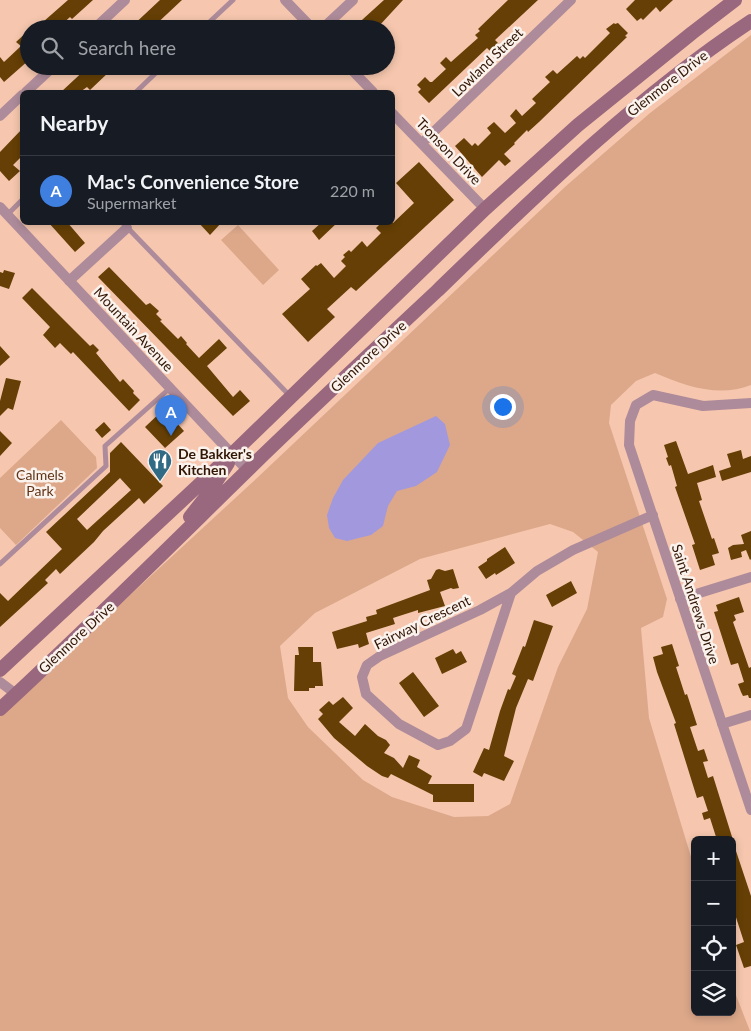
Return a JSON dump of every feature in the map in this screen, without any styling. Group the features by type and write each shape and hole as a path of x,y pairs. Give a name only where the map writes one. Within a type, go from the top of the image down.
{"main road":[{"name":"Glenmore Drive","path":"0,670 232,454 485,209 578,125 736,0"},
{"path":"718,42 751,14"},
{"name":"Glenmore Drive","path":"0,708 151,567 248,471 536,196 619,121 718,42 751,21"},
{"path":"151,567 225,471 232,454"}],"street":[{"path":"104,20 125,0"},
{"path":"285,0 304,20"},
{"path":"331,20 352,0"},
{"name":"Lowland Street","path":"422,143 571,0"},
{"path":"28,90 44,75"},
{"path":"357,75 371,90"},
{"path":"0,116 20,97"},
{"name":"Tronson Drive","path":"395,116 485,209"},
{"name":"Mountain Avenue","path":"2,215 69,281 248,471"},
{"path":"69,281 124,225"},
{"name":"Saint Andrews Drive","path":"751,403 703,406 653,395 636,405 630,422 629,444 751,810"},
{"name":"Fairway Crescent","path":"511,593 466,729 450,741 438,744 399,724 366,694 362,677 368,665 380,656 480,610 511,593 537,571 573,550 653,515"},
{"path":"680,599 751,577"},
{"path":"0,682 16,694"},
{"path":"722,724 751,714"}],"lane":[{"path":"212,20 233,0"},
{"path":"138,90 154,75"},
{"path":"2,215 20,202"},
{"path":"124,225 290,396"},
{"path":"0,564 106,466 105,446 170,388"}],"green space":[{"path":"751,35 751,385 727,390 702,389 655,373 636,381 611,405 609,423 667,599 663,617 641,628 649,718 691,857 691,1016 736,1016 736,995 750,1031 0,1031 0,715 257,478 566,186 650,113","holes":["550,524 573,532 598,552 587,609 558,667 510,804 488,816 454,817 392,797 363,780 308,727 288,698 280,646 315,613 420,559"]},
{"path":"238,225 279,270 263,285 221,240"},
{"name":"Calmels Park","path":"61,420 96,457 97,468 16,545 0,528 0,478"}],"shaded area":[{"path":"436,416 445,424 450,445 437,472 416,486 397,491 388,506 383,526 371,535 347,541 335,538 329,528 327,515 333,498 343,480 378,443"}],"building":[{"path":"68,0 93,0 72,19 70,17 67,20 45,20"},
{"path":"160,0 182,0 161,20 139,20"},
{"path":"384,0 403,0 385,20 362,20"},
{"path":"508,0 538,0 495,40 499,44 491,52 487,48 429,103 418,92 421,89 417,85 425,77 432,82 446,69 440,63 446,57 451,62 478,38 475,35 480,31 478,29"},
{"path":"635,0 673,0 660,12 656,7 643,20 641,18 637,21 626,9"},
{"path":"614,23 618,23 628,33 625,36 627,37 539,122 528,132 527,130 514,143 504,154 511,161 505,166 499,160 482,177 455,146 464,138 472,146 475,143 478,146 491,133 487,128 494,122 505,133 516,123 510,116 516,109 522,116 536,103 532,99 550,82 545,77 553,70 557,74 577,56 580,59 583,56 585,58 610,33 606,29"},
{"path":"20,47 20,68 4,82 0,77 0,57 4,62"},
{"path":"79,75 106,75 90,90 87,87 83,90 63,90"},
{"path":"20,131 20,158 13,165 20,171 9,181 0,171 0,152"},
{"path":"419,162 454,200 356,291 351,287 327,309 335,317 308,342 282,314 310,289 301,279 316,265 321,263 334,278 346,266 341,261 345,257 343,255 349,250 351,252 362,241 367,247 381,233 376,228 379,225 395,225 395,221 414,203 396,183"},
{"path":"51,225 70,225 85,243 75,252"},
{"path":"201,225 219,225 210,235"},
{"path":"319,225 335,225 319,240 312,231"},
{"path":"109,267 146,305 150,303 159,311 156,314 162,320 160,321 178,339 181,336 199,358 219,339 227,348 207,366 233,397 240,390 250,401 233,416 98,277"},
{"path":"4,270 15,273 9,289 0,286 0,272 3,273"},
{"path":"32,288 90,346 93,344 99,350 96,353 120,382 123,379 134,391 133,393 140,400 129,411 73,352 71,354 60,343 55,348 43,335 50,327 22,298"},
{"path":"0,346 10,357 0,366"},
{"path":"6,378 21,381 13,410 8,408 0,416 0,401"},
{"path":"164,409 184,431 165,448 145,427"},
{"path":"104,422 111,430 102,438 95,430"},
{"path":"0,431 12,443 0,456"},
{"path":"676,441 688,474 713,465 716,477 697,483 702,500 699,501 712,539 714,538 719,553 712,555 715,565 700,570 692,545 695,544 675,487 677,486 671,465 669,466 666,458 668,457 664,445"},
{"path":"121,442 163,486 144,504 139,498 60,574 56,569 45,580 48,583 0,627 0,593 8,601 62,549 46,532 110,472 110,453","holes":["120,478 131,490 87,530 77,519"]},
{"path":"741,450 743,459 751,456 751,472 722,481 719,471 731,467 727,454"},
{"path":"751,531 751,559 746,550 741,552 742,557 731,560 728,548 733,545 744,544 741,535"},
{"path":"505,547 515,563 486,579 478,567"},
{"path":"453,569 459,588 451,588 440,592 445,606 418,613 418,610 393,618 395,624 366,633 369,644 359,648 358,644 337,649 332,632 367,621 366,617 377,614 376,610 430,590 427,580 431,579 436,570 445,571"},
{"path":"571,581 577,593 552,607 546,595"},
{"path":"739,597 744,612 734,615 736,620 733,622 749,668 751,667 751,698 748,695 743,696 741,692 738,684 744,682 738,663 731,665 714,612 718,611 716,605"},
{"path":"534,620 553,626 533,681 528,679 516,708 504,756 514,761 504,781 484,773 482,777 473,772 484,748 489,750 508,689 510,690 516,676 512,674 523,646 525,647"},
{"path":"672,644 679,666 676,667 697,725 690,727 698,751 704,749 708,761 703,762 708,778 713,776 732,836 716,836 710,818 704,820 702,813 708,811 703,796 697,798 674,724 676,723 653,657 663,654 661,647"},
{"path":"298,647 313,647 313,662 321,662 323,686 309,688 309,691 294,691 295,655 299,655"},
{"path":"453,649 456,654 461,651 467,662 442,674 435,658"},
{"path":"413,672 439,706 424,717 399,683"},
{"path":"343,697 353,708 339,722 355,736 365,724 378,736 386,740 390,745 384,753 394,758 403,768 409,755 420,760 417,767 432,776 428,784 474,784 474,802 433,802 433,795 391,774 388,778 382,776 367,766 334,738 318,719 323,714 319,710 329,701 333,705"},
{"path":"736,851 751,896 751,966 744,968 736,945 744,942 736,917"}],"place":[{"name":"Mac's Convenience Store","path":"171,436"},
{"name":"De Bakker's Kitchen","path":"160,482"}]}
